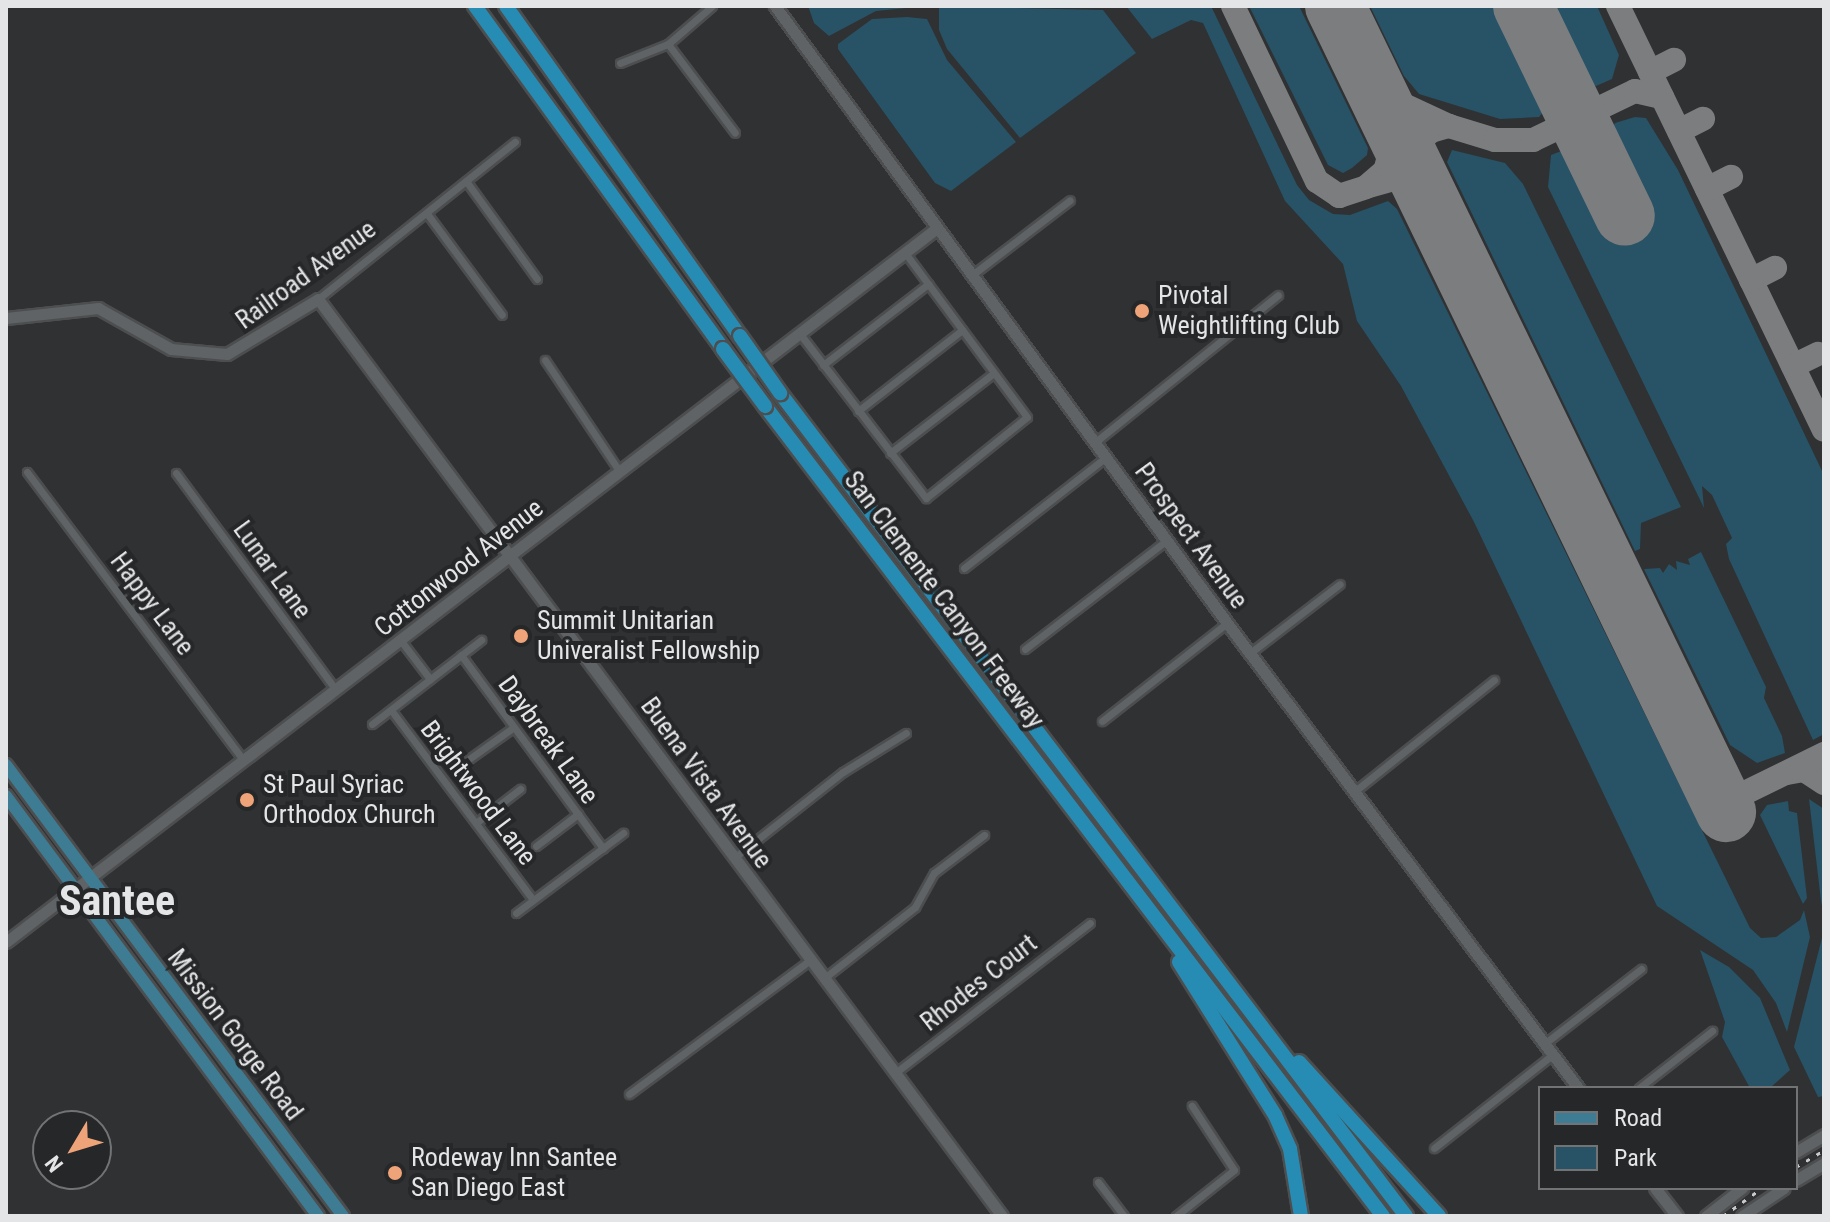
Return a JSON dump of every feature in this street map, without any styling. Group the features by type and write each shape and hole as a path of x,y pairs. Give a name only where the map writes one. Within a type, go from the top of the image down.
{"highway":[{"name":"San Clemente Canyon Freeway","path":"475,6 765,406 1383,1216"},
{"name":"San Clemente Canyon Freeway","path":"508,6 780,393 1406,1216"},
{"path":"1101,846 1275,1115 1290,1149 1301,1216"},
{"path":"1247,1006 1439,1216"}],"main road":[{"name":"Mission Gorge Road","path":"6,765 343,1216"},
{"name":"Mission Gorge Road","path":"6,796 318,1216"}],"street":[{"path":"620,63 668,44 712,6"},
{"name":"Prospect Avenue","path":"775,6 1227,623 1576,1086"},
{"path":"668,44 735,133"},
{"name":"Railroad Avenue","path":"6,318 98,308 171,349 227,354 318,299 428,215 515,142"},
{"path":"466,181 537,279"},
{"path":"972,275 1070,200"},
{"path":"428,215 502,315"},
{"name":"Cottonwood Avenue","path":"6,942 937,228"},
{"path":"800,334 926,498 1027,417 905,253"},
{"path":"823,365 928,284"},
{"path":"1094,443 1278,295"},
{"name":"Buena Vista Avenue","path":"318,299 1002,1216"},
{"path":"858,411 962,330"},
{"path":"545,360 620,472"},
{"path":"890,453 994,373"},
{"path":"964,568 1106,457"},
{"name":"Happy Lane","path":"27,472 244,761"},
{"name":"Lunar Lane","path":"176,473 336,690"},
{"path":"1025,649 1167,540"},
{"path":"1250,653 1340,584"},
{"path":"1102,721 1227,623"},
{"path":"372,724 481,640"},
{"path":"401,641 430,679"},
{"name":"Daybreak Lane","path":"461,655 603,848"},
{"path":"1355,791 1494,680"},
{"name":"Brightwood Lane","path":"391,710 533,900"},
{"path":"469,759 514,727"},
{"path":"734,858 843,772 906,733"},
{"path":"476,823 520,789"},
{"path":"536,846 578,814"},
{"path":"516,913 623,833"},
{"path":"823,979 915,907 934,873 984,835"},
{"name":"Rhodes Court","path":"894,1074 1090,923"},
{"path":"629,1094 810,960"},
{"path":"1544,1044 1641,969"},
{"path":"1642,1086 1712,1031"},
{"path":"1434,1148 1552,1055"},
{"path":"1176,1216 1234,1170 1192,1106"},
{"path":"1798,1151 1824,1135"},
{"path":"1798,1179 1824,1163"},
{"path":"1098,1182 1124,1216"},
{"path":"1657,1190 1677,1216"},
{"path":"1706,1216 1739,1190"},
{"path":"1742,1216 1781,1190"}],"green space":[{"path":"808,6 927,6 876,11 829,36 814,23"},
{"path":"939,6 1103,10 1136,53 1020,138 947,49 939,30"},
{"path":"1126,6 1211,6 1297,185 1309,200 1333,214 1350,215 1388,201 1397,209 1750,928 1761,938 1776,937 1800,920 1804,910 1810,937 1787,1032 1776,1003 1753,970 1657,906 1474,522 1401,386 1357,321 1343,264 1285,201 1203,23 1191,20 1152,39"},
{"path":"1249,6 1299,6 1368,148 1367,155 1352,168 1343,173 1328,165"},
{"path":"1370,6 1502,6 1546,97 1545,110 1539,117 1500,119 1419,94 1404,76"},
{"path":"1548,6 1597,6 1619,55 1612,79 1596,86 1585,79"},
{"path":"872,19 927,19 947,60 1016,142 951,191 935,183 838,49 838,44"},
{"path":"1635,117 1646,118 1678,170 1824,475 1824,734 1813,740 1729,559 1726,544 1732,538 1712,495 1702,486 1704,508 1548,187 1551,155 1569,148 1610,228 1641,216 1608,135 1615,123"},
{"path":"1452,150 1505,163 1523,184 1681,507 1641,523 1640,549 1635,551 1447,162"},
{"path":"1701,552 1766,687 1764,698 1782,736 1785,753 1757,763 1730,745 1644,569 1660,568 1663,573 1669,564 1677,570 1676,561 1690,565 1688,559"},
{"path":"1809,799 1824,809 1824,915 1821,901"},
{"path":"1788,801 1789,811 1797,813 1807,898 1803,904 1760,815 1767,805"},
{"path":"1824,930 1824,1096 1818,1097 1794,1047"},
{"path":"1700,950 1729,967 1760,998 1790,1070 1772,1086 1749,1086 1722,1037 1725,1022"}],"taxiway":[{"path":"1233,6 1317,181 1339,196 1366,187 1431,131 1449,126 1495,140 1533,140 1635,91 1662,97"},
{"path":"1337,6 1382,95 1449,126"},
{"path":"1618,6 1824,430"},
{"path":"1650,72 1674,60"},
{"path":"1374,91 1394,138 1386,168"},
{"path":"1679,131 1703,119"},
{"path":"1707,189 1731,177"},
{"path":"1369,186 1393,179 1422,192 1461,270"},
{"path":"1751,280 1775,268"},
{"path":"1793,366 1818,354"},
{"path":"1722,804 1824,754"},
{"path":"1787,773 1804,770 1824,783"}],"runway":[{"path":"1335,6 1726,812"},
{"path":"1523,6 1625,216"}],"railway":[{"path":"1798,1166 1824,1150"},
{"path":"1723,1216 1759,1190"}],"place":[{"name":"Pivotal Weightlifting Club","path":"1142,311"},
{"name":"Summit Unitarian Univeralist Fellowship","path":"521,636"},
{"name":"St Paul Syriac Orthodox Church","path":"247,800"},
{"name":"Rodeway Inn Santee San Diego East","path":"395,1173"}],"district":[{"name":"Santee","path":"117,901"}]}
